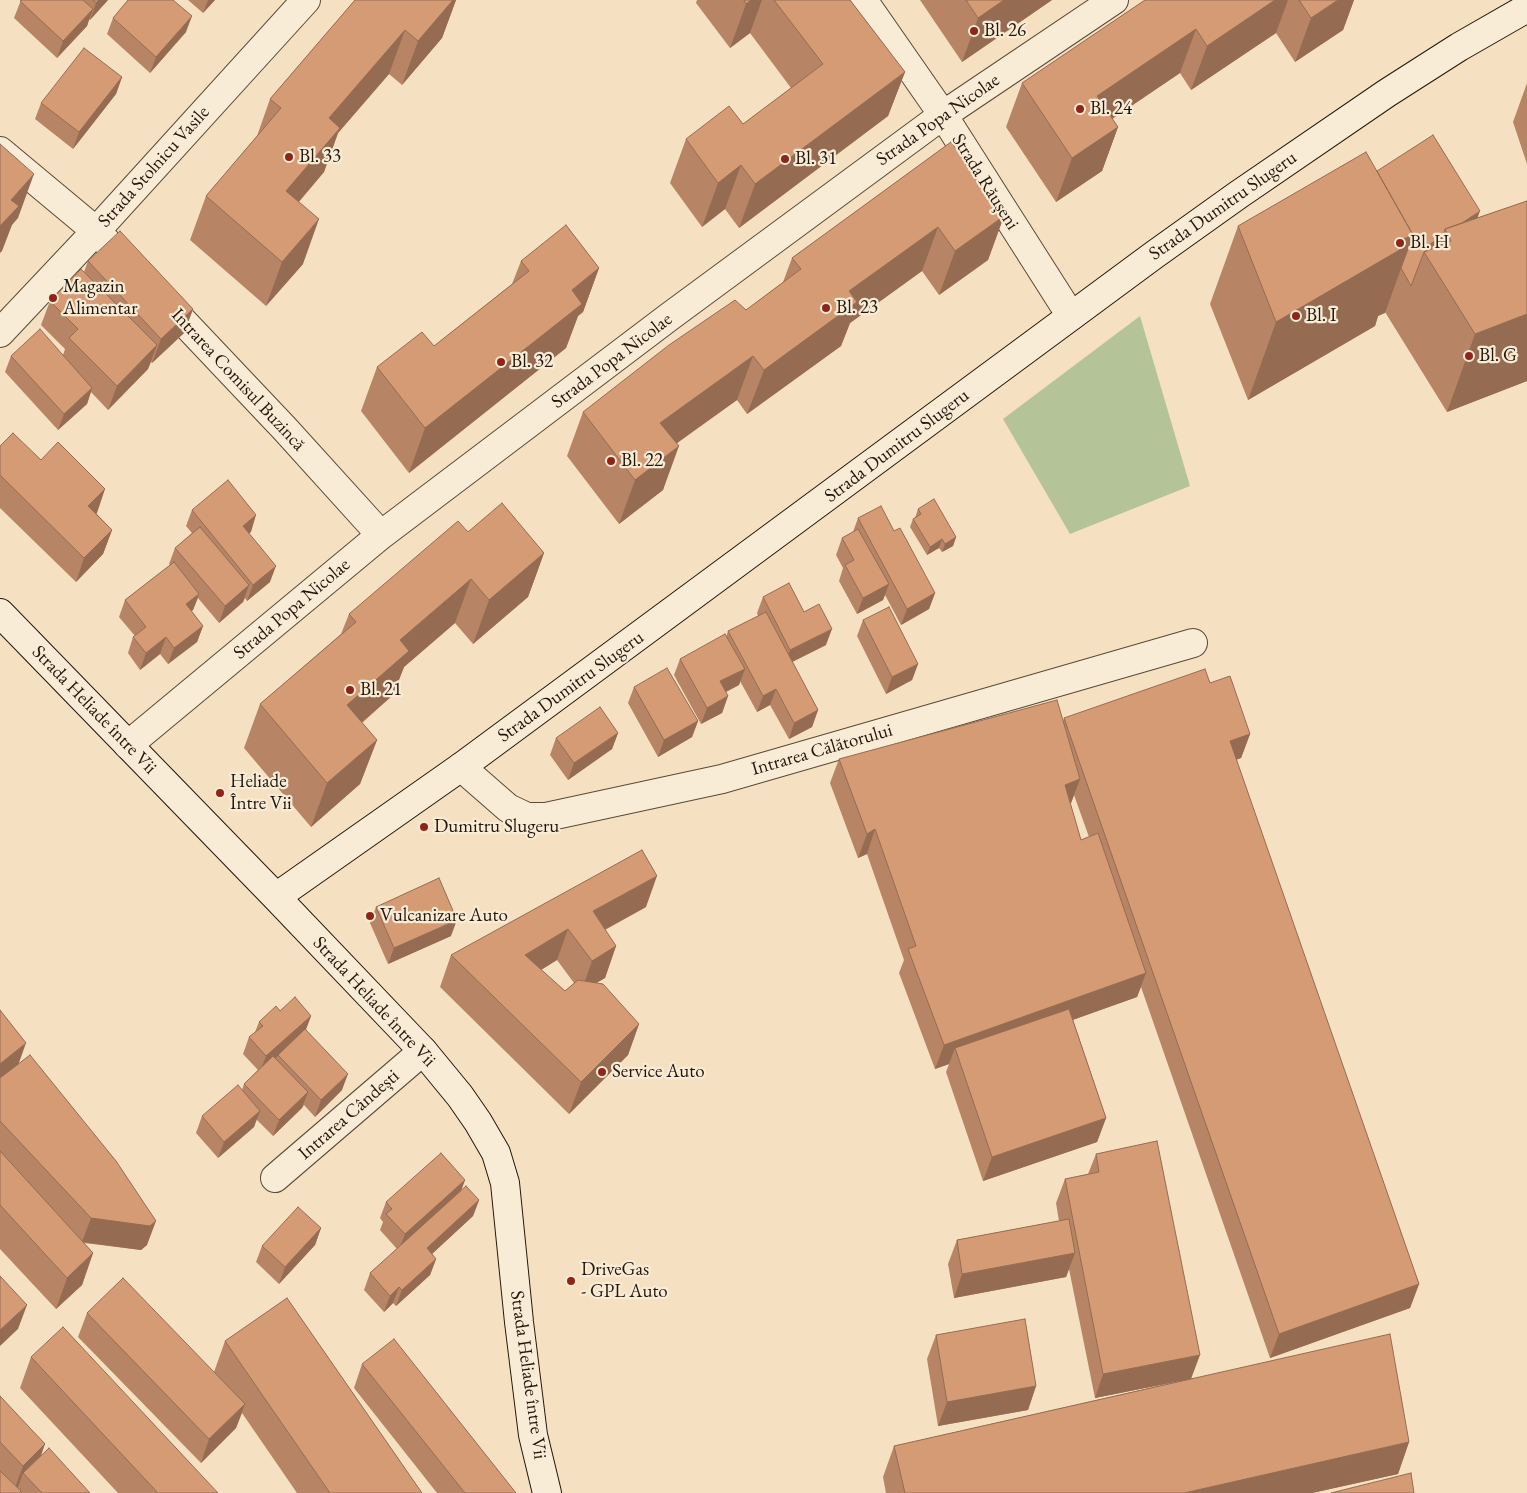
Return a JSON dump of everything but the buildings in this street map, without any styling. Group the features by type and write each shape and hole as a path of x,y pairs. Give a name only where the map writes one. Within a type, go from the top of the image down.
{"street":[{"name":"Strada Stolnicu Vasile","path":"0,333 306,0"},
{"name":"Strada Răușeni","path":"863,0 943,115 1071,316"},
{"name":"Strada Popa Nicolae","path":"128,745 381,535 669,317 943,115 1114,0"},
{"name":"Strada Dumitru Slugeru","path":"276,897 461,767 1173,241 1332,129 1459,47 1527,8"},
{"name":"Intrarea Comisul Buzincă","path":"0,151 96,230 285,429 381,535"},
{"name":"Strada Heliade între Vii","path":"0,613 423,1051 478,1122 496,1153 505,1183 533,1435 547,1493"},
{"name":"Intrarea Călătorului","path":"461,767 508,808 527,817 546,817 722,779 1193,643"},
{"name":"Intrarea Cândești","path":"275,1178 423,1051"}],"green space":[{"path":"1140,316 1190,486 1070,534 1003,419"}],"place":[{"name":"Bl. 26","path":"974,31"},
{"name":"Bl. 24","path":"1080,109"},
{"name":"Bl. 33","path":"289,157"},
{"name":"Bl. 31","path":"785,159"},
{"name":"Bl. H","path":"1400,243"},
{"name":"Magazin Alimentar","path":"53,298"},
{"name":"Bl. 23","path":"826,308"},
{"name":"Bl. I","path":"1296,316"},
{"name":"Bl. G","path":"1469,356"},
{"name":"Bl. 32","path":"501,362"},
{"name":"Bl. 22","path":"611,461"},
{"name":"Bl. 21","path":"350,690"},
{"name":"Heliade Între Vii","path":"220,793"},
{"name":"Dumitru Slugeru","path":"424,827"},
{"name":"Vulcanizare Auto","path":"370,916"},
{"name":"Service Auto","path":"602,1072"},
{"name":"DriveGas - GPL Auto","path":"571,1281"}]}
